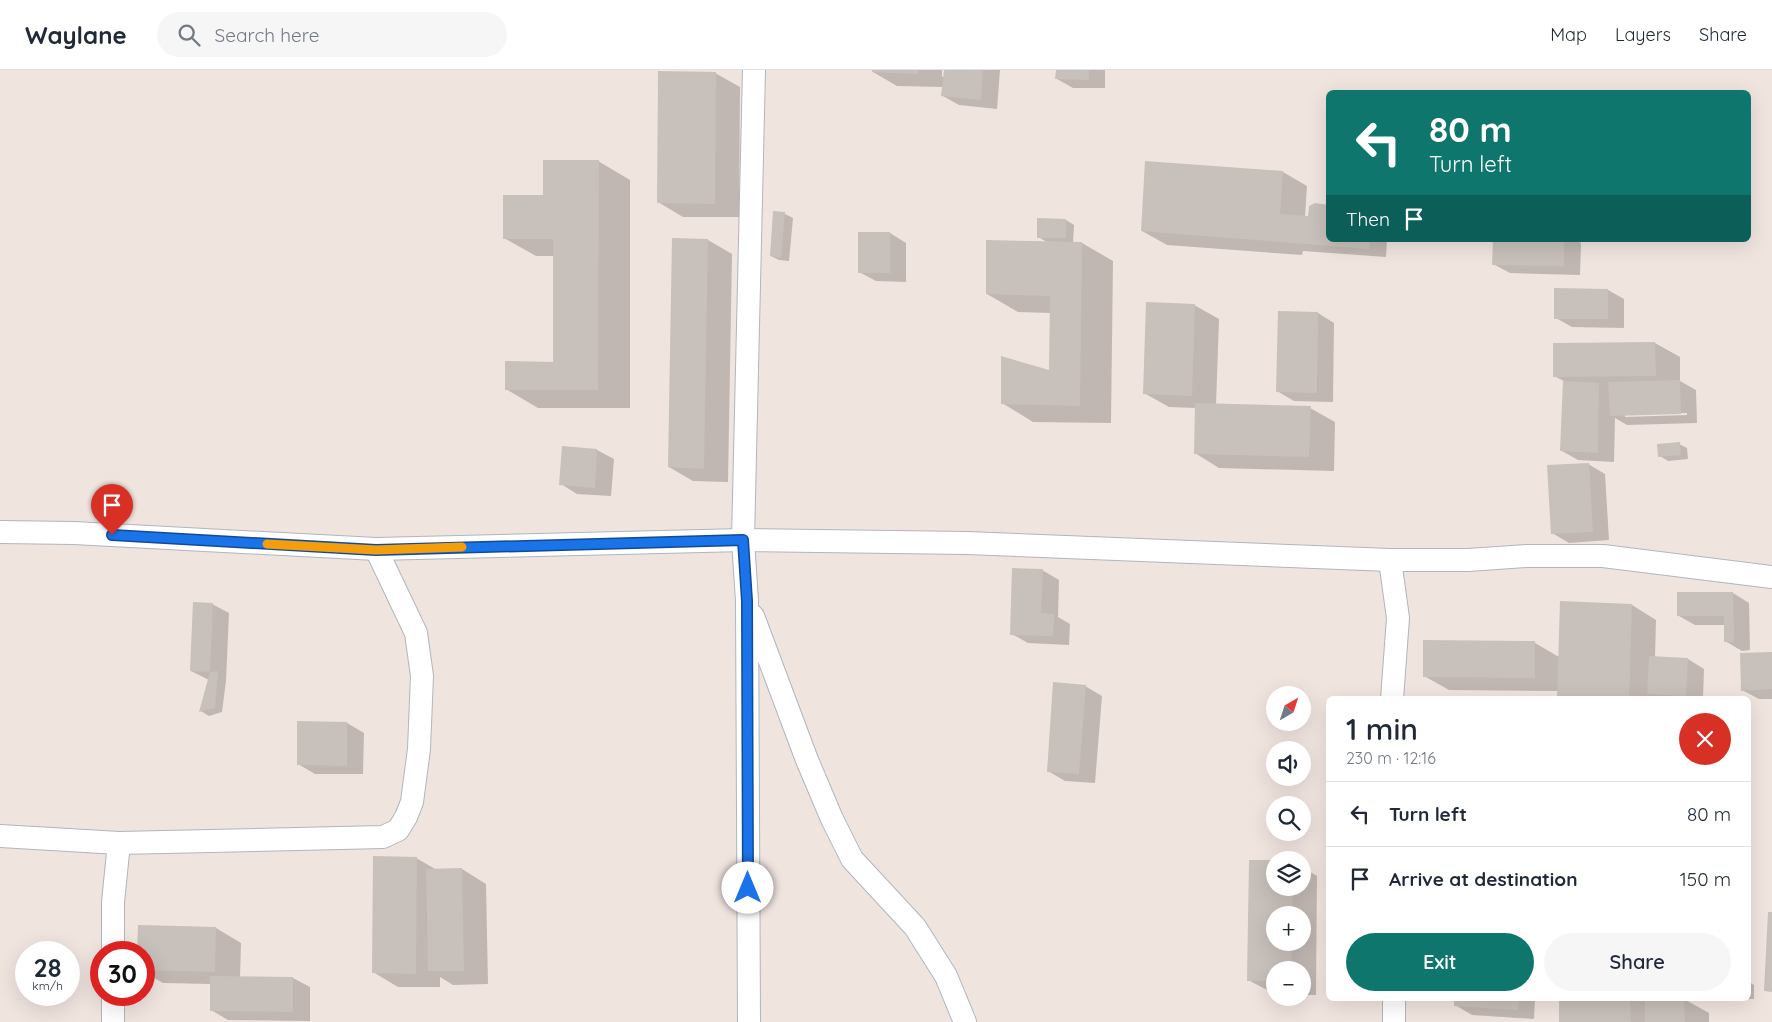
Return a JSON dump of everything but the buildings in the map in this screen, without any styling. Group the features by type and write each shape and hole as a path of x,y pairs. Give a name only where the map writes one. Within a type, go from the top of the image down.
{"street":[{"path":"749,1022 747,601 743,540 754,70"},
{"path":"0,532 74,533 376,550 743,540 967,543 1390,560 1603,556 1772,577"},
{"path":"0,836 118,843 382,837 398,830 412,802 419,749 422,676 416,633 376,550"},
{"path":"1390,560 1398,618 1392,696"},
{"path":"747,601 797,736 832,819 852,859 915,926 946,976 965,1022"},
{"path":"113,941 113,902 118,843"},
{"path":"1394,1001 1394,1022"},
{"path":"113,1006 113,1022"}],"slow traffic":[{"path":"267,544 376,550 462,547"}],"route":[{"path":"112,535 376,550 743,540 747,601 748,888"}]}
